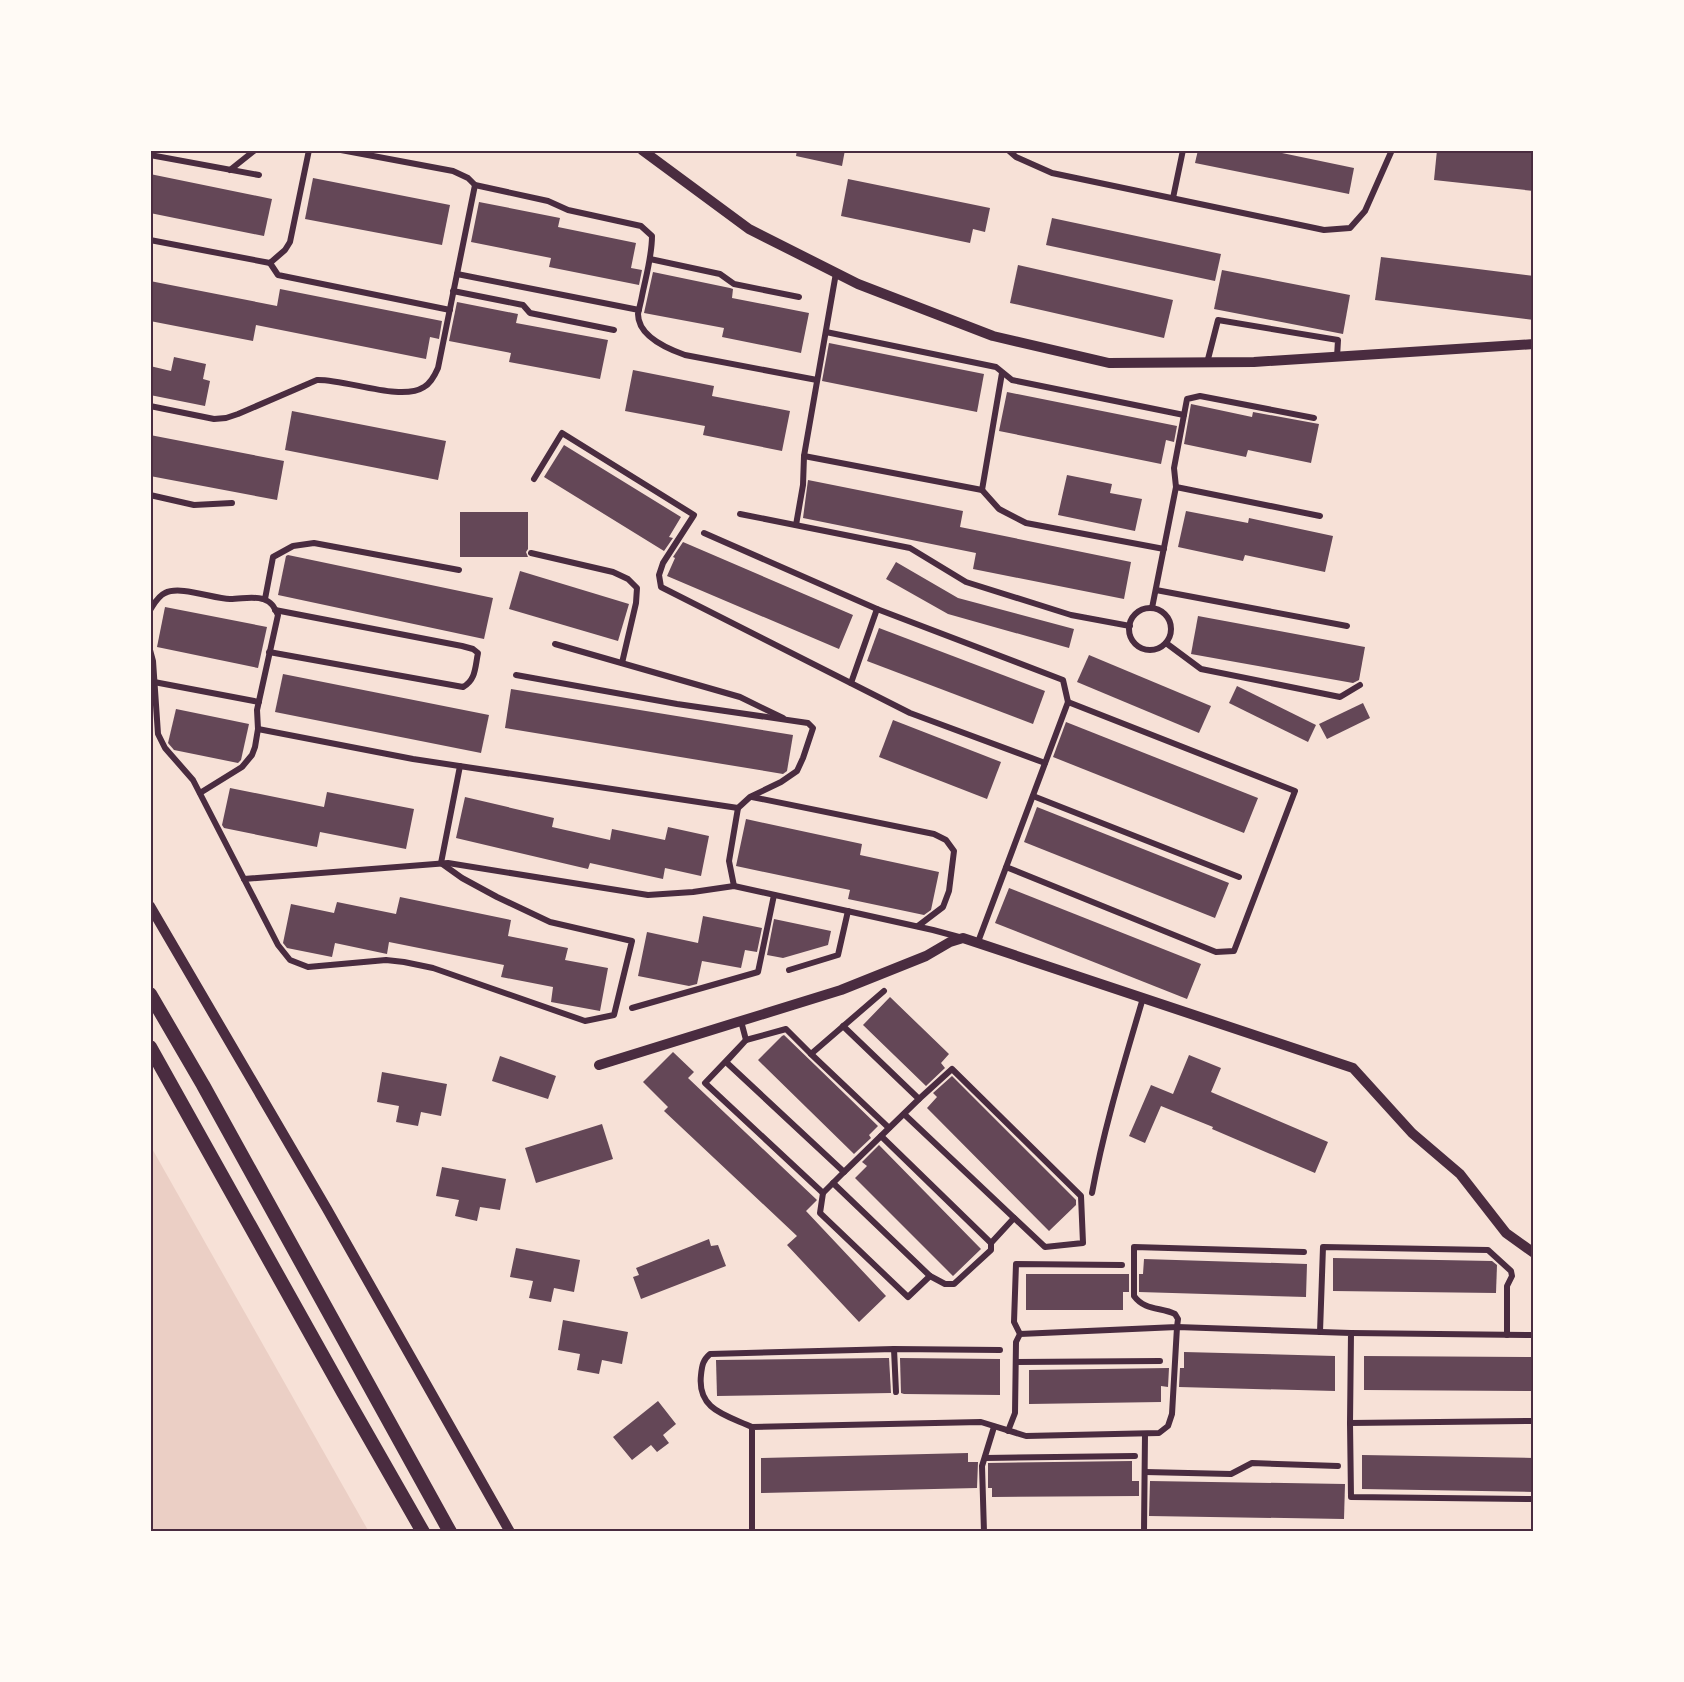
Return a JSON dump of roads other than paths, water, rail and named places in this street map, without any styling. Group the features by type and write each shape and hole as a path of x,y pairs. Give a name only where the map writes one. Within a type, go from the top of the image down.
{"highway":[{"path":"150,994 203,1085 450,1532"},
{"path":"150,1047 423,1532"}],"street":[{"path":"231,170 255,150"},
{"path":"270,263 285,250 290,242 309,150"},
{"path":"341,150 453,171 468,178 475,185 548,201 568,210 641,226 652,236 650,259 638,316 642,327 653,339 666,348 685,355 817,380"},
{"path":"642,150 749,229 858,284 993,336 1109,363 1254,362 1534,344"},
{"path":"1008,150 1016,157 1052,173 1324,230 1350,228 1365,211 1392,150"},
{"path":"1173,198 1183,150"},
{"path":"150,155 259,176"},
{"path":"150,406 214,419 238,414 317,380 343,381 391,392 414,391 424,387 433,379 438,368 475,185"},
{"path":"150,240 270,263 278,275 450,310"},
{"path":"650,259 720,274 734,284 799,297"},
{"path":"796,525 803,485 804,456 836,273"},
{"path":"457,274 639,310"},
{"path":"453,291 523,305 530,313 614,330"},
{"path":"1207,363 1218,320 1338,340 1337,357"},
{"path":"826,332 996,368 1012,380 1184,414"},
{"path":"982,490 1002,372"},
{"path":"1152,608 1176,487 1174,468 1187,399 1200,396 1314,418"},
{"path":"534,480 562,433 694,515 663,563 659,575 661,587 910,713 1045,764"},
{"path":"804,456 982,490 999,509 1026,522 1164,549"},
{"path":"1176,487 1320,516"},
{"path":"150,495 194,505 232,503"},
{"path":"740,514 910,548 966,582 1071,615 1130,626"},
{"path":"704,534 877,609 1063,680 1068,702 978,942"},
{"path":"265,599 273,557 293,546 314,543 459,570"},
{"path":"531,553 613,572 628,579 637,588 636,603 622,663"},
{"path":"1156,590 1347,626"},
{"path":"150,610 166,592 189,591 229,599 252,597 265,599 273,604 278,615 257,710 258,729 252,755 242,767 200,793"},
{"path":"1152,608 1165,613 1171,624 1170,638 1166,643 1154,649 1141,648 1131,637 1130,626 1133,616 1138,611 1152,608"},
{"path":"851,683 877,609"},
{"path":"269,652 463,687 470,683 474,676 478,653 462,646 275,610"},
{"path":"1166,643 1201,669 1340,697 1360,685"},
{"path":"555,644 740,697 789,721"},
{"path":"150,650 153,661 158,734 165,748 193,780 278,945 290,960 308,967 386,960 404,962 432,969 585,1021 614,1015 632,940 550,922 496,897 441,863"},
{"path":"516,675 677,704 808,723 813,728 796,771 781,782 750,797 738,808 729,861 734,886"},
{"path":"154,682 259,702"},
{"path":"1006,867 1216,952 1234,951 1295,791 1068,702"},
{"path":"258,729 413,759 738,808"},
{"path":"441,863 460,766"},
{"path":"1033,796 1239,877"},
{"path":"750,797 934,834 946,840 954,851 949,891 943,907 918,926"},
{"path":"244,879 448,862 648,895 734,886 918,926 978,942 1353,1068 1412,1133 1460,1174 1506,1233 1534,1253"},
{"path":"632,1008 758,972 774,895"},
{"path":"150,906 327,1209 510,1532"},
{"path":"789,970 838,955 848,911"},
{"path":"600,1065 841,990 926,956 950,942 963,938"},
{"path":"811,1054 884,991"},
{"path":"1092,1194 1113,1098 1143,998"},
{"path":"741,1021 746,1040"},
{"path":"843,1026 919,1099"},
{"path":"823,1193 705,1083 746,1040 786,1029 889,1128"},
{"path":"746,1040 726,1062 844,1172"},
{"path":"904,1114 1045,1247 1083,1242 1081,1196 952,1069 919,1099 823,1193 820,1214 908,1297 930,1276"},
{"path":"881,1136 991,1243"},
{"path":"833,1183 937,1281 954,1284 991,1250 991,1243 1014,1218"},
{"path":"1000,1350 894,1349 710,1354 703,1360 700,1385 703,1396 711,1408 752,1427 981,1422 1026,1436 1159,1433 1168,1426 1172,1414 1178,1318 1175,1314 1147,1307 1138,1302 1134,1296 1134,1247 1304,1252"},
{"path":"1320,1332 1323,1247 1476,1249 1488,1250 1512,1272 1507,1286 1507,1335"},
{"path":"1020,1334 1014,1322 1016,1264 1122,1265"},
{"path":"1020,1334 1177,1327 1351,1333 1534,1335"},
{"path":"1351,1333 1351,1497 1534,1499"},
{"path":"1008,1431 1015,1413 1016,1342 1020,1334"},
{"path":"894,1349 896,1392"},
{"path":"1016,1362 1160,1361"},
{"path":"1350,1423 1534,1421"},
{"path":"984,1532 982,1466 994,1426"},
{"path":"752,1427 752,1532"},
{"path":"1144,1532 1145,1434"},
{"path":"985,1458 1135,1456"},
{"path":"1145,1472 1231,1474 1252,1463 1338,1466"}]}
